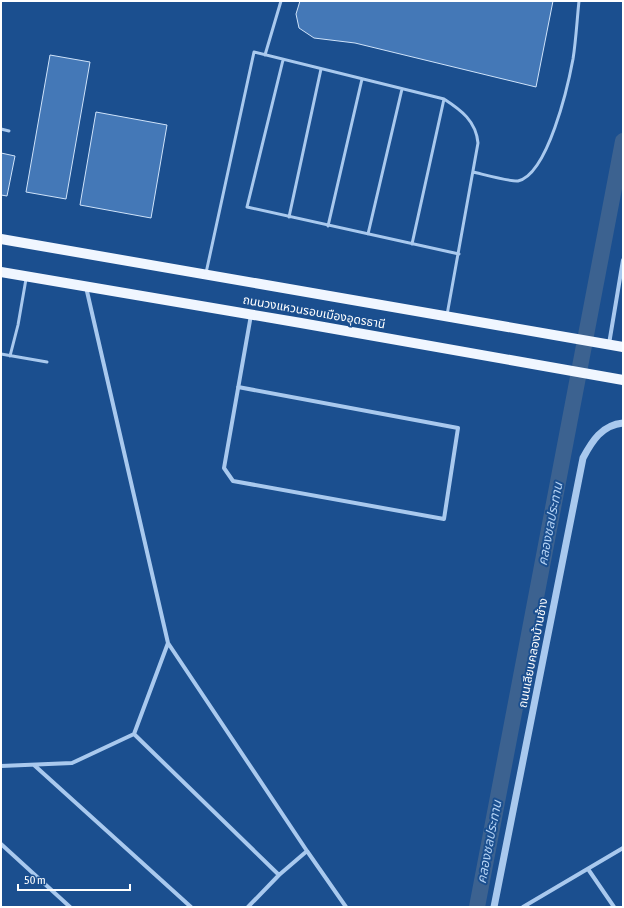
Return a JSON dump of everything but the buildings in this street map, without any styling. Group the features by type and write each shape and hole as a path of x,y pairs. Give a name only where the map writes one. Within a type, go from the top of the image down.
{"main road":[{"name":"ถนนวงแหวนรอบเมืองอุดรธานี","path":"1,239 623,347"},
{"name":"ถนนวงแหวนรอบเมืองอุดรธานี","path":"1,272 251,314 623,380"}],"street":[{"path":"609,344 623,260"},
{"path":"86,286 168,643 346,907"},
{"path":"238,387 458,428 444,520 233,481 224,468 238,387 251,314"},
{"name":"ถนนเลียบคลองบ้านช้าง","path":"494,907 583,458 590,443 602,431 623,423"},
{"path":"1,766 72,763 134,734 168,643"},
{"path":"134,734 279,875"},
{"path":"34,764 191,907"},
{"path":"1,844 70,907"},
{"path":"523,907 623,848"},
{"path":"248,907 279,875 307,851"},
{"path":"588,869 614,907"}],"lane":[{"path":"265,55 281,1"},
{"path":"473,172 517,181 527,177 535,169 541,159 562,109 572,60 579,1"},
{"path":"206,274 254,52 444,99 459,109 469,119 477,132 478,143 447,316"},
{"path":"283,60 247,207 459,254"},
{"path":"289,217 321,69"},
{"path":"328,226 362,79"},
{"path":"368,234 402,89"},
{"path":"412,244 444,99"},
{"path":"1,129 9,130"},
{"path":"10,356 18,325 27,276"},
{"path":"1,354 47,362"}],"waterway":[{"name":"คลองชลประทาน","path":"477,907 623,141"}]}
